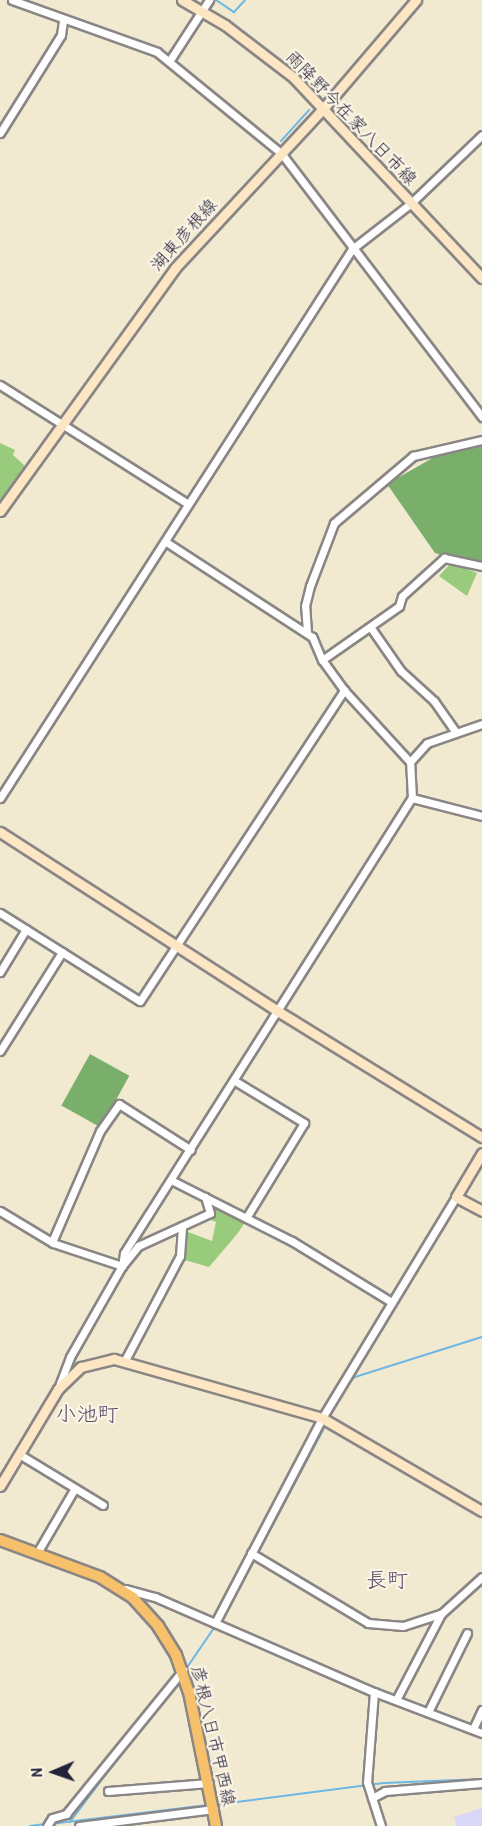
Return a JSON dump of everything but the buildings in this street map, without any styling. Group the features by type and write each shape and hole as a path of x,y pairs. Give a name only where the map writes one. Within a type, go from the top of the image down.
{"main road":[{"name":"彦根八日市甲西線","path":"0,1540 119,1588 148,1613 183,1670 209,1783 216,1826"}],"street":[{"path":"12,0 170,60 281,153 482,417"},
{"name":"雨降野今在家八日市線","path":"182,0 204,12 293,77 482,278"},
{"path":"170,60 204,12 209,0"},
{"name":"湖東彦根線","path":"0,511 175,268 322,110 416,0"},
{"path":"1,130 61,35 63,20"},
{"path":"0,798 352,249 411,203 482,135"},
{"path":"0,385 188,504"},
{"path":"122,1266 124,1253 412,798 410,762 344,690 322,660 307,632 305,606 310,586 334,523 413,456 482,440"},
{"path":"166,542 307,632"},
{"path":"322,660 371,628 399,606 402,596 444,558 482,566"},
{"path":"371,628 401,671 434,701 456,732"},
{"path":"0,913 140,1001 344,690"},
{"path":"410,762 427,743 482,724"},
{"path":"412,798 482,816"},
{"path":"0,832 276,1010 482,1137"},
{"path":"0,972 26,929"},
{"path":"0,1051 62,952"},
{"path":"235,1081 304,1123 246,1218"},
{"path":"52,1242 100,1131 119,1104 191,1150"},
{"path":"215,1623 322,1418 390,1301 482,1153"},
{"path":"171,1180 246,1218 390,1301"},
{"path":"0,1486 58,1389 70,1357 122,1266 138,1246 210,1213 206,1197"},
{"path":"456,1197 482,1211"},
{"path":"0,1211 52,1242 122,1266"},
{"path":"124,1362 180,1256 182,1226"},
{"path":"58,1389 81,1367 114,1359 322,1418 482,1510"},
{"path":"19,1454 103,1505"},
{"path":"37,1553 75,1488"},
{"path":"251,1553 368,1623 403,1626 441,1614"},
{"path":"396,1700 441,1614 482,1577"},
{"path":"119,1588 155,1598 374,1692 482,1733"},
{"path":"428,1712 467,1633"},
{"path":"47,1826 52,1818 66,1814 183,1670"},
{"path":"374,1692 367,1782 381,1826"},
{"path":"473,1729 482,1710"},
{"path":"108,1791 209,1783"},
{"path":"372,1798 385,1791 482,1783"},
{"path":"79,1826 214,1809"}],"shaded area":[{"path":"482,1808 482,1826 457,1826 454,1817"}],"green space":[{"path":"0,443 15,450 13,455 25,466 0,504"},
{"path":"482,446 482,568 435,553 387,484 436,456"},
{"path":"451,563 477,573 467,596 439,576"},
{"path":"90,1054 129,1076 101,1127 61,1106"},
{"path":"221,1207 247,1219 238,1233 209,1267 181,1259 184,1234 188,1232 212,1241 216,1222 211,1220 214,1211"}],"waterway":[{"path":"216,0 234,12 245,0"},
{"path":"281,141 309,110"},
{"path":"328,1419 346,1384 355,1377 482,1337"},
{"path":"186,1669 233,1600 326,1424"},
{"path":"70,1822 142,1726"},
{"path":"214,1805 384,1783 482,1779"},
{"path":"50,1824 208,1805"},
{"path":"30,1826 45,1824"}],"district":[{"name":"小池町","path":"87,1414"},
{"name":"長町","path":"387,1580"}]}
